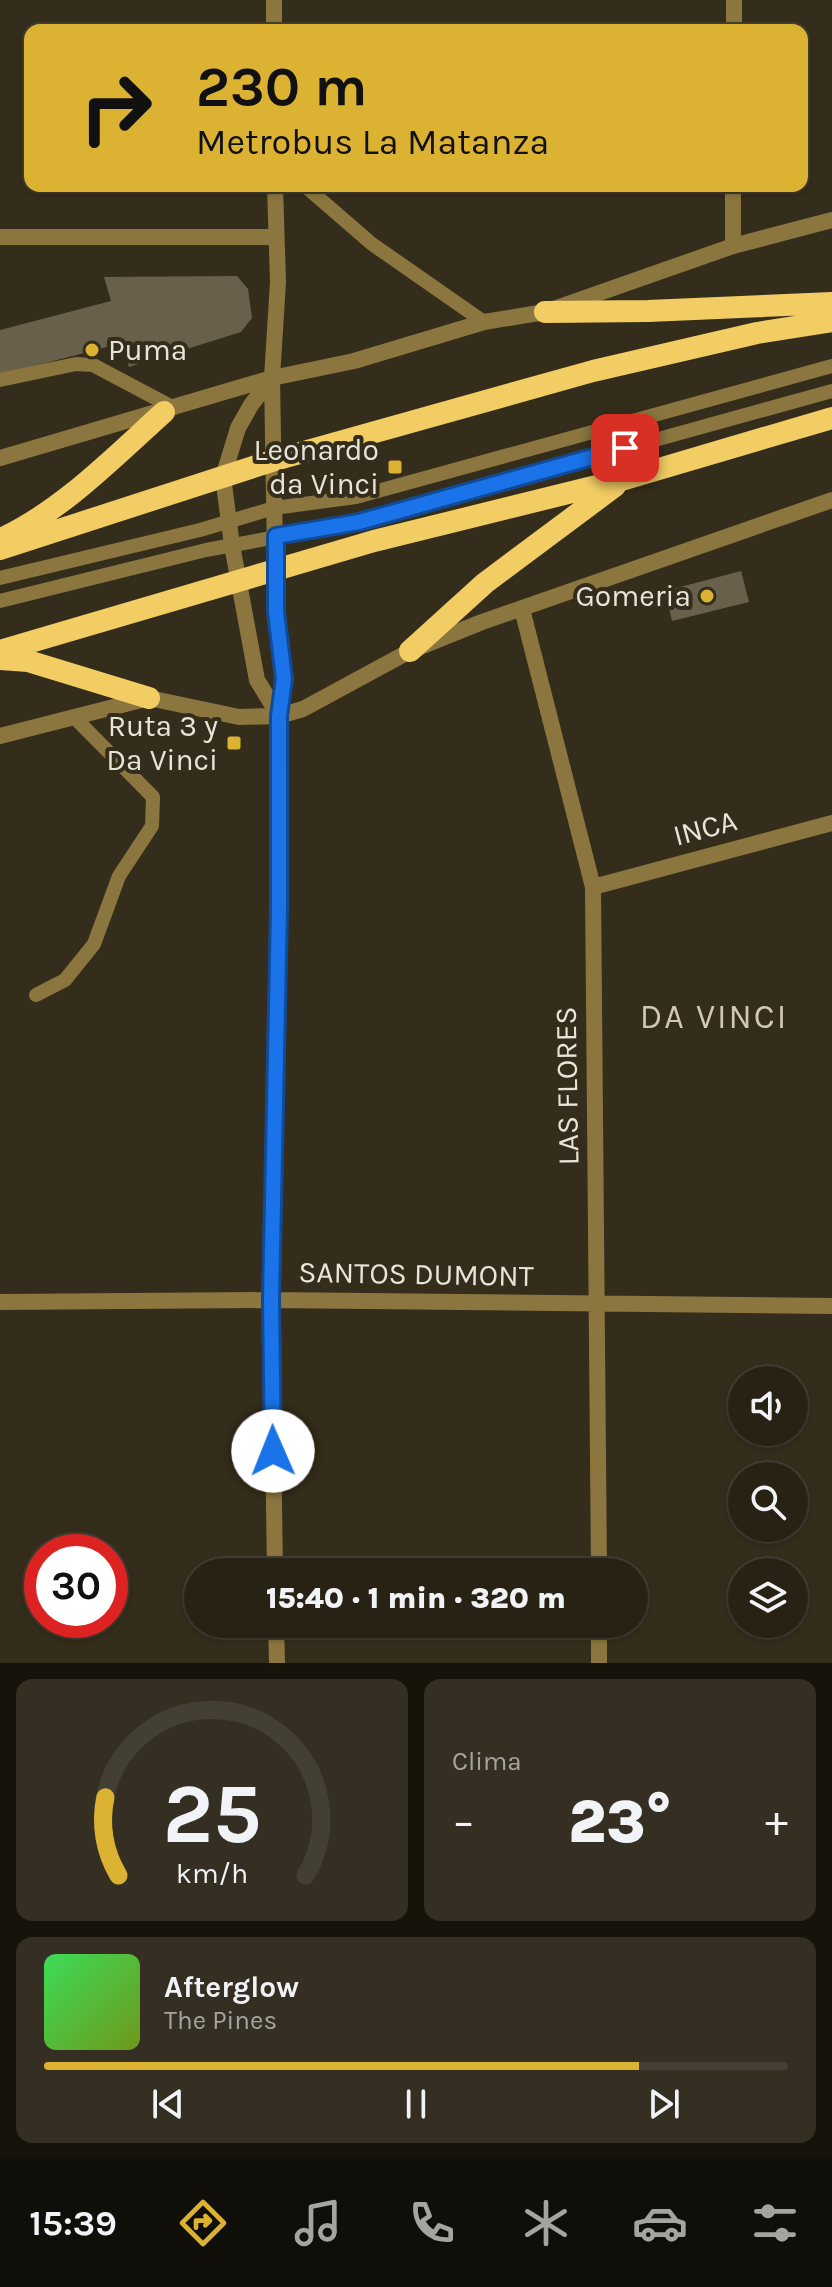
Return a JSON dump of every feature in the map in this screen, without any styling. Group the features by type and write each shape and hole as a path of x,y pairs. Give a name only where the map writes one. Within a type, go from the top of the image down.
{"highway":[{"path":"545,312 832,303"},
{"path":"0,549 275,460 593,371 757,333 832,321"},
{"path":"0,540 83,485 169,410"},
{"path":"0,651 276,568 625,479 832,418"},
{"path":"410,651 485,583 625,479"},
{"path":"0,659 28,661 149,698"}],"street":[{"path":"274,0 274,24"},
{"path":"734,0 734,24"},
{"path":"275,192 278,282 272,378 274,508 276,612 284,679 279,716 279,909 271,1300 275,1558"},
{"path":"733,192 733,246"},
{"path":"0,458 272,378 354,361 484,322 545,312 733,246 832,220"},
{"path":"0,237 275,237"},
{"path":"272,378 238,428 223,477 257,680 279,716"},
{"path":"0,736 149,698 239,717 279,716 303,709 410,651 482,622 832,500"},
{"name":"LAS FLORES","path":"522,609 593,887 599,1558"},
{"name":"INCA","path":"593,887 832,823"},
{"name":"SANTOS DUMONT","path":"0,1302 271,1300 832,1306"},
{"path":"276,1638 277,1663"},
{"path":"599,1638 599,1663"}],"lane":[{"path":"312,192 372,244 484,322"},
{"path":"0,380 76,364 93,365 169,410"},
{"path":"0,578 229,522 274,508 356,497 832,366"},
{"path":"0,601 206,550 359,522 832,391"},
{"path":"36,995 65,980 94,944 119,876 152,826 153,797 74,717"}],"building":[{"name":"Puma","path":"237,276 248,289 252,318 241,332 129,367 122,343 0,375 0,330 111,301 104,277"},
{"name":"Gomeria","path":"741,571 749,602 672,621 665,591"}],"place":[{"name":"Puma","path":"92,350"},
{"name":"Leonardo da Vinci","path":"395,467"},
{"name":"Gomeria","path":"707,596"},
{"name":"Ruta 3 y Da Vinci","path":"234,743"}],"district":[{"name":"DA VINCI","path":"714,1016"}],"route":[{"path":"273,1451 271,1300 279,909 279,716 284,679 276,612 276,536 359,522 625,448"}]}
